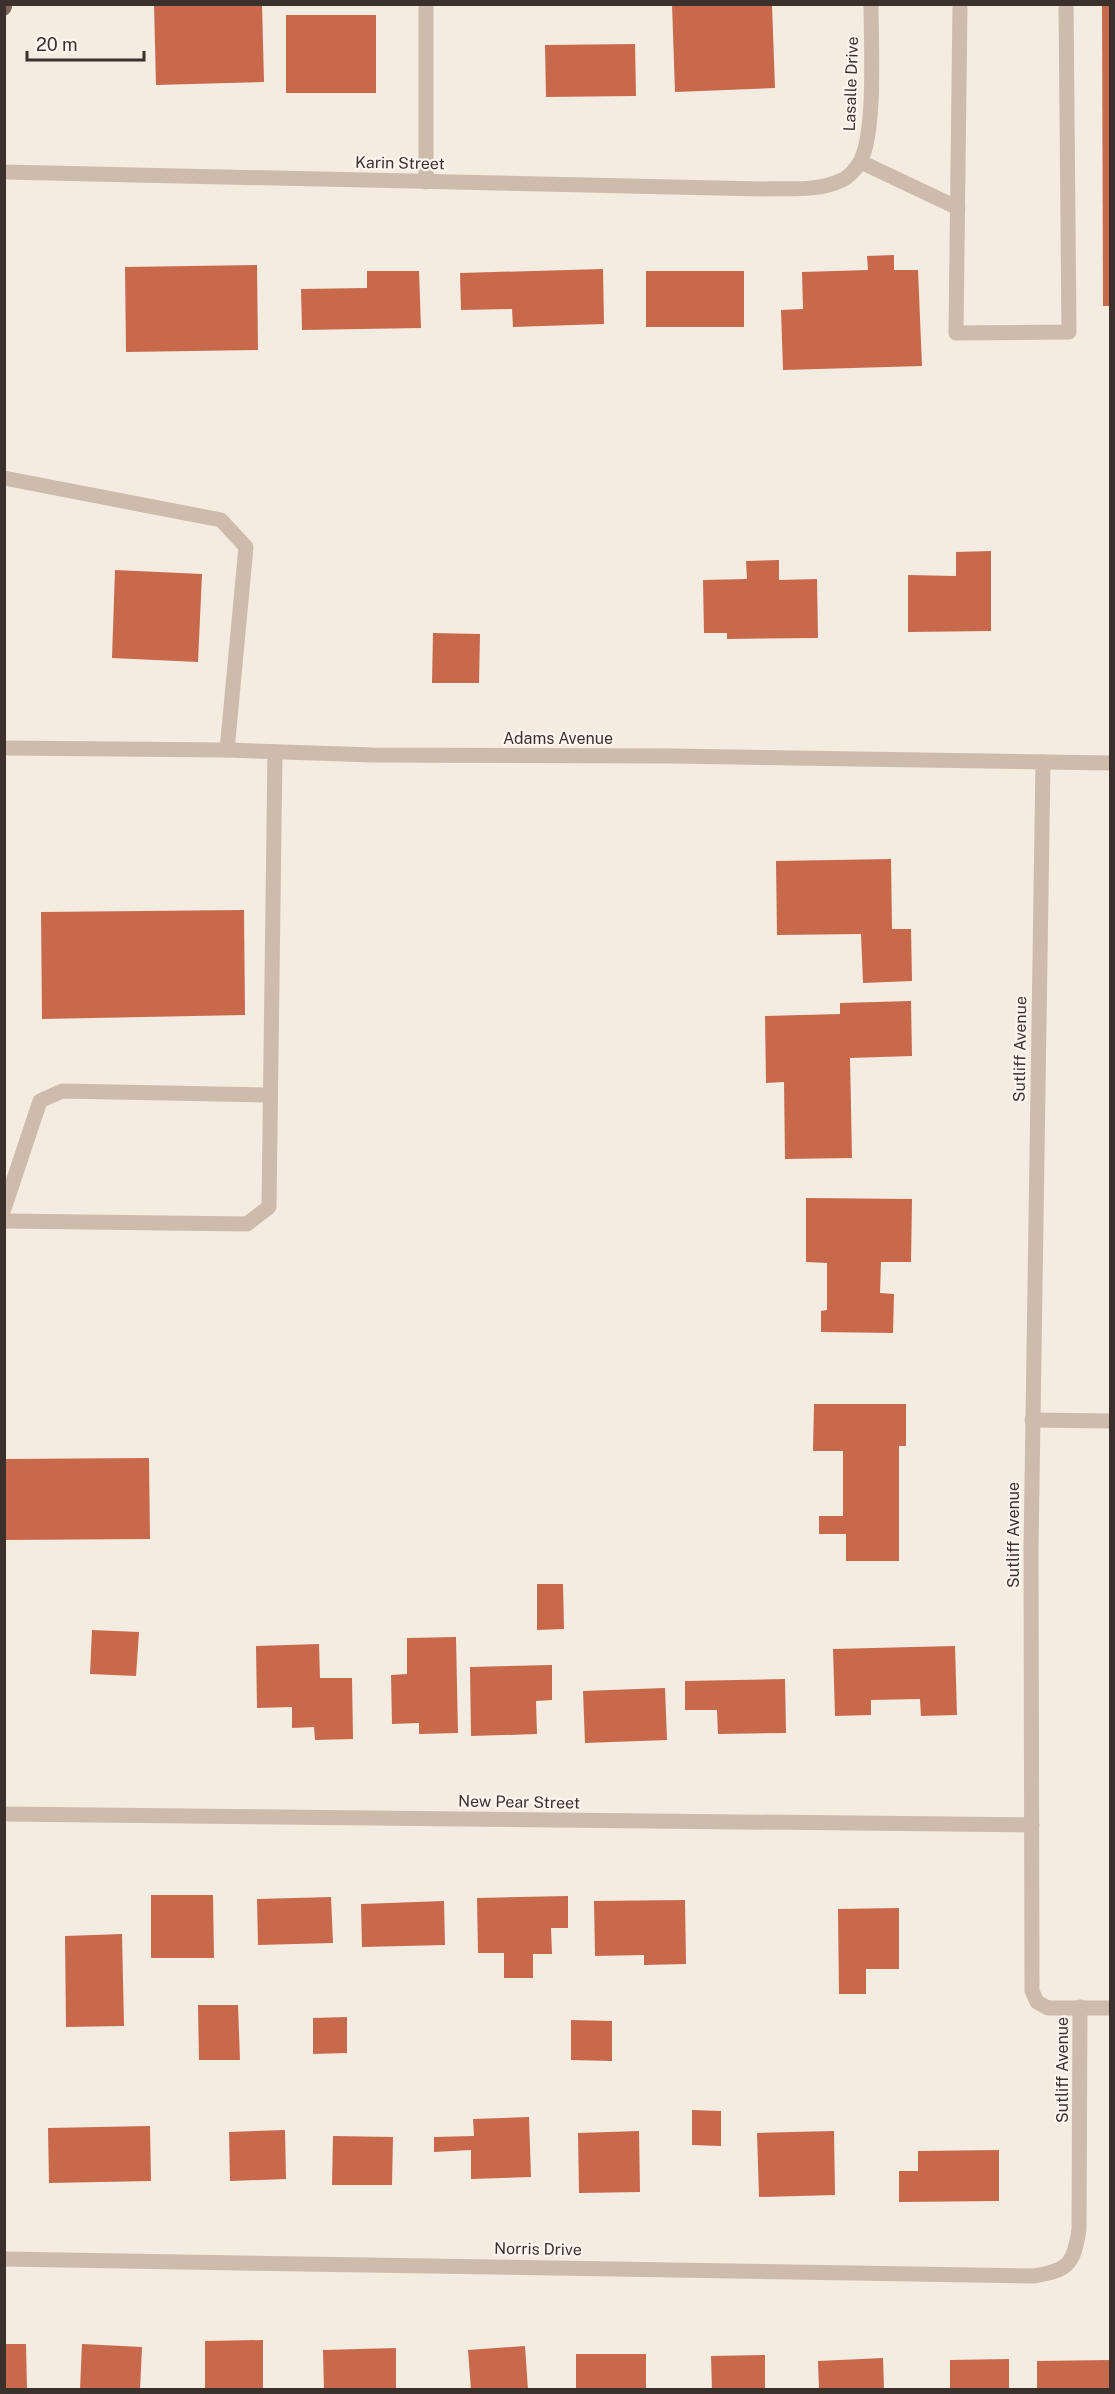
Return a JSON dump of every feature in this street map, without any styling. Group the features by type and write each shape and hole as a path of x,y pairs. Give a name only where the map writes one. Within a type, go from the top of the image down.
{"street":[{"path":"426,4 426,182"},
{"name":"Lasalle Drive","path":"861,162 867,141 870,112 871,4"},
{"path":"960,4 956,333 1070,332 1066,4"},
{"path":"861,162 958,208"},
{"name":"Karin Street","path":"4,172 795,188 824,187 835,183 845,179 861,162"},
{"path":"8,478 221,520 246,548 227,750"},
{"name":"Adams Avenue","path":"4,748 227,750 373,755 660,756 1110,763"},
{"path":"4,1221 247,1224 269,1207 275,752"},
{"name":"Sutliff Avenue","path":"1043,762 1032,1420 1032,1991 1037,2002 1048,2008 1059,2010 1080,2007 1079,2229 1076,2250 1068,2265"},
{"path":"4,1209 40,1101 62,1091 270,1095"},
{"path":"1032,1420 1110,1421"},
{"name":"New Pear Street","path":"4,1815 1032,1825"},
{"path":"1080,2007 1110,2008"},
{"name":"Norris Drive","path":"4,2259 1033,2276 1052,2273 1068,2265"}],"building":[{"path":"154,4 262,4 264,82 156,85"},
{"path":"672,4 772,4 775,88 675,92"},
{"path":"1102,4 1110,4 1110,306 1103,306"},
{"path":"286,15 376,15 376,93 286,93"},
{"path":"635,44 636,96 546,97 545,45"},
{"path":"894,255 894,270 918,270 922,366 783,370 781,310 803,309 802,272 868,270 867,256"},
{"path":"257,265 258,350 126,352 125,267"},
{"path":"603,269 604,324 513,327 512,309 461,310 460,273"},
{"path":"367,271 419,271 421,328 302,330 301,289 367,288"},
{"path":"646,271 744,271 744,327 646,327"},
{"path":"991,551 991,631 908,632 908,575 956,576 956,552"},
{"path":"779,560 779,580 817,579 818,638 727,639 727,633 704,633 703,580 747,579 746,561"},
{"path":"115,570 202,574 198,662 112,658"},
{"path":"433,633 480,634 479,683 432,683"},
{"path":"891,859 892,929 911,929 912,981 863,983 861,934 777,935 776,861"},
{"path":"244,910 245,1015 42,1019 41,912"},
{"path":"911,1001 912,1056 850,1058 852,1158 785,1159 784,1082 766,1083 765,1016 840,1014 840,1003"},
{"path":"806,1198 912,1199 911,1262 881,1262 880,1293 894,1294 893,1333 821,1332 821,1311 827,1310 827,1263 806,1262"},
{"path":"814,1404 906,1404 906,1446 899,1446 899,1561 846,1561 846,1534 819,1534 819,1516 843,1516 843,1451 813,1451"},
{"path":"149,1458 150,1539 4,1540 4,1459"},
{"path":"537,1584 563,1584 564,1629 537,1630"},
{"path":"92,1630 139,1632 136,1676 90,1674"},
{"path":"456,1637 458,1733 419,1734 419,1723 392,1724 391,1675 407,1674 407,1638"},
{"path":"319,1644 320,1678 352,1678 353,1739 315,1740 314,1727 292,1728 292,1707 257,1708 256,1646"},
{"path":"955,1646 957,1715 921,1716 920,1699 871,1700 871,1715 835,1716 833,1649"},
{"path":"552,1665 552,1700 536,1701 537,1734 471,1736 470,1667"},
{"path":"785,1679 786,1733 718,1734 717,1710 685,1710 685,1681"},
{"path":"665,1688 667,1740 585,1743 583,1691"},
{"path":"151,1895 213,1895 214,1958 151,1958"},
{"path":"568,1896 568,1928 551,1928 552,1954 533,1954 533,1978 504,1978 504,1953 478,1953 477,1898"},
{"path":"331,1897 333,1943 258,1945 257,1899"},
{"path":"685,1900 686,1964 644,1965 644,1955 595,1956 594,1901"},
{"path":"444,1901 445,1945 362,1947 361,1904"},
{"path":"899,1908 899,1969 866,1969 866,1994 839,1994 838,1909"},
{"path":"122,1934 124,2026 66,2027 65,1936"},
{"path":"198,2005 238,2005 240,2060 199,2060"},
{"path":"347,2017 347,2053 313,2054 313,2018"},
{"path":"571,2020 612,2021 612,2061 571,2060"},
{"path":"692,2110 721,2111 721,2146 692,2145"},
{"path":"529,2117 531,2177 471,2179 471,2150 434,2152 434,2137 474,2136 473,2119"},
{"path":"150,2126 151,2181 49,2183 48,2128"},
{"path":"285,2130 286,2179 230,2181 229,2132"},
{"path":"639,2131 640,2192 579,2193 578,2133"},
{"path":"834,2131 835,2195 759,2197 757,2133"},
{"path":"333,2136 393,2137 392,2185 332,2185"},
{"path":"999,2150 999,2201 899,2202 899,2171 918,2171 918,2151"},
{"path":"263,2340 263,2390 205,2390 205,2341"},
{"path":"4,2344 26,2344 27,2390 4,2390"},
{"path":"82,2344 142,2347 140,2390 80,2390"},
{"path":"525,2346 528,2390 471,2390 468,2350"},
{"path":"396,2348 396,2390 324,2390 323,2350"},
{"path":"576,2354 646,2354 646,2390 576,2390"},
{"path":"765,2355 765,2390 712,2390 711,2356"},
{"path":"883,2358 884,2390 819,2390 818,2361"},
{"path":"1009,2359 1009,2390 950,2390 950,2360"},
{"path":"1110,2360 1110,2390 1037,2390 1037,2361"}]}
